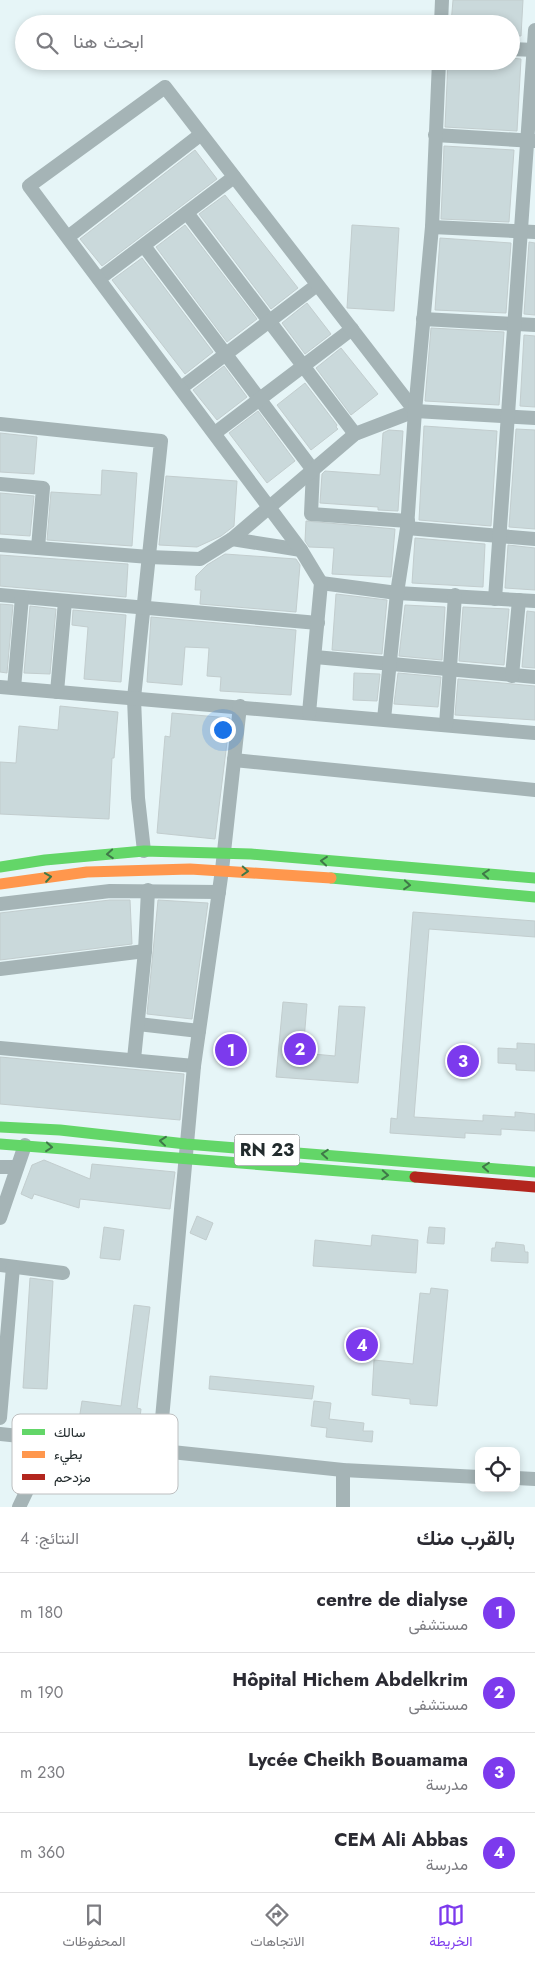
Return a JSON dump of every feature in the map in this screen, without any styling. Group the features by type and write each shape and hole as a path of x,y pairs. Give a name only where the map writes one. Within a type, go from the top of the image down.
{"main road":[{"path":"0,868 45,860 144,851 224,853 535,878"},
{"path":"0,884 87,872 139,869 222,870 279,873 535,897"},
{"name":"RN 23","path":"0,1127 60,1130 186,1144 535,1172"},
{"name":"RN 23","path":"0,1144 535,1187"}],"street":[{"path":"441,15 442,0"},
{"path":"495,598 515,324 528,232 535,30"},
{"path":"520,49 534,50"},
{"path":"384,719 397,593 408,524 415,411 432,228 439,70"},
{"path":"309,713 321,583 301,550 270,507 29,186 164,87 415,411"},
{"path":"68,237 200,134"},
{"path":"435,135 531,140"},
{"path":"99,279 234,176"},
{"path":"187,213 355,434"},
{"path":"432,228 528,232"},
{"path":"144,246 313,470 311,514 535,539"},
{"path":"181,388 227,356 317,285"},
{"path":"423,319 535,325"},
{"path":"214,433 352,329"},
{"path":"0,545 149,557 200,559 232,539 355,434 415,411 535,418"},
{"path":"0,424 161,441 134,698 138,798 144,851"},
{"path":"0,484 43,488 38,548"},
{"path":"232,539 301,550"},
{"path":"321,583 397,593 535,601"},
{"path":"0,595 318,623"},
{"path":"446,725 455,595"},
{"path":"22,597 7,688 240,706 535,733"},
{"path":"512,676 519,600"},
{"path":"57,692 65,601"},
{"path":"314,657 535,677"},
{"path":"162,1414 194,1066 222,870 240,706"},
{"path":"234,760 535,790"},
{"path":"0,904 94,892 148,890 219,892"},
{"path":"134,1059 145,951 148,890"},
{"path":"0,969 145,951"},
{"path":"138,1024 199,1031"},
{"path":"0,1048 194,1066"},
{"path":"1,1211 25,1145"},
{"path":"0,1168 17,1167"},
{"path":"0,1418 7,1266 63,1273"},
{"path":"178,1454 343,1470 475,1477"},
{"path":"343,1470 343,1507"},
{"path":"520,1478 535,1479"},
{"path":"19,1507 25,1494"}],"building":[{"path":"453,0 523,0 521,36 520,15 452,15"},
{"path":"521,59 517,131 445,127 448,70 520,70"},
{"path":"444,146 514,150 509,222 441,219"},
{"path":"195,150 217,179 102,266 80,239"},
{"path":"225,195 298,288 271,309 199,214"},
{"path":"185,225 257,319 227,342 156,247"},
{"path":"352,225 399,228 394,311 347,308"},
{"path":"440,238 511,243 506,313 435,310"},
{"path":"529,242 535,243 535,315 524,314"},
{"path":"142,258 213,352 185,374 112,280"},
{"path":"307,303 331,334 305,354 282,323"},
{"path":"431,328 504,332 499,405 425,401"},
{"path":"524,335 535,336 535,407 520,406"},
{"path":"341,348 378,394 351,415 316,368"},
{"path":"224,366 247,397 217,420 193,390"},
{"path":"305,383 337,425 338,429 311,450 277,405"},
{"path":"258,411 295,461 267,483 229,433"},
{"path":"424,426 497,431 491,526 419,520"},
{"path":"516,429 535,430 535,529 509,527"},
{"path":"389,430 403,431 398,511 378,510 378,507 320,503 322,474 325,471 380,475 383,433"},
{"path":"0,433 37,437 34,474 0,472"},
{"path":"102,470 137,473 132,546 47,540 51,492 101,495"},
{"path":"166,476 237,481 234,526 221,536 197,547 159,545"},
{"path":"0,493 34,496 30,536 0,534"},
{"path":"306,521 395,529 391,577 332,574 334,548 309,547 305,541"},
{"path":"415,538 485,544 483,587 412,583"},
{"path":"508,545 535,548 535,590 505,588"},
{"path":"225,554 296,559 300,565 296,612 200,604 201,590 195,590 196,576 207,565"},
{"path":"0,555 128,564 126,597 0,586"},
{"path":"336,594 387,600 382,654 332,650"},
{"path":"0,604 13,605 7,673 0,672"},
{"path":"405,605 445,607 442,660 399,656"},
{"path":"30,606 56,609 50,674 24,673"},
{"path":"463,607 509,609 504,665 459,661"},
{"path":"73,610 126,615 121,682 84,679 88,627 72,625"},
{"path":"527,611 535,612 535,668 522,667"},
{"path":"151,617 296,630 291,695 220,691 221,677 207,676 209,648 185,647 182,685 147,682"},
{"path":"354,673 380,674 377,701 353,700"},
{"path":"398,673 441,677 438,707 394,704"},
{"path":"458,679 535,686 535,720 455,715"},
{"path":"60,706 118,712 114,758 112,758 109,819 0,814 0,762 16,763 19,726 58,730"},
{"path":"172,713 230,718 215,839 157,833 165,736 170,737"},
{"path":"110,900 130,900 132,944 0,960 0,913"},
{"path":"158,900 208,903 192,1019 147,1014"},
{"path":"413,912 535,921 535,937 429,929 414,1117 483,1121 483,1115 515,1117 515,1112 535,1114 535,1131 501,1129 501,1135 465,1133 465,1138 390,1133 391,1118 397,1119"},
{"path":"283,1002 307,1004 303,1053 335,1056 339,1006 365,1007 358,1083 276,1077"},
{"path":"517,1043 535,1044 535,1071 516,1070 516,1064 498,1063 498,1048 517,1049"},
{"path":"0,1057 184,1074 180,1120 0,1104"},
{"path":"44,1160 90,1179 92,1164 175,1172 170,1209 80,1199 79,1208 34,1194 32,1199 21,1194 32,1165"},
{"path":"197,1216 213,1223 206,1240 190,1233"},
{"path":"104,1227 124,1230 120,1260 100,1258"},
{"path":"429,1227 445,1228 444,1244 427,1243"},
{"path":"372,1235 418,1240 416,1273 313,1266 315,1240 371,1246"},
{"path":"496,1242 524,1245 525,1252 528,1252 528,1263 491,1261 492,1248 495,1248"},
{"path":"30,1278 53,1281 47,1389 23,1388"},
{"path":"431,1288 448,1290 437,1406 410,1404 410,1399 372,1395 374,1360 413,1364 420,1293 430,1294"},
{"path":"134,1305 150,1307 137,1408 141,1409 140,1414 80,1414 82,1401 121,1406"},
{"path":"210,1376 314,1386 312,1399 209,1389"},
{"path":"314,1401 331,1403 329,1419 364,1423 363,1431 373,1431 372,1442 326,1437 327,1428 311,1426"}],"traffic: fast":[{"path":"0,867 45,860 144,851 251,854 535,878"},
{"path":"331,878 535,897"},
{"path":"0,1127 60,1130 186,1144 535,1172"},
{"path":"0,1144 415,1177"}],"traffic: slow":[{"path":"0,884 87,872 190,869 331,878"}],"traffic: jam":[{"path":"415,1177 535,1187"}],"place":[{"name":"Hôpital Hichem Abdelkrim","path":"300,1049"},
{"name":"centre de dialyse","path":"231,1050"},
{"name":"Lycée Cheikh Bouamama","path":"463,1061"},
{"name":"CEM Ali Abbas","path":"362,1345"}]}
